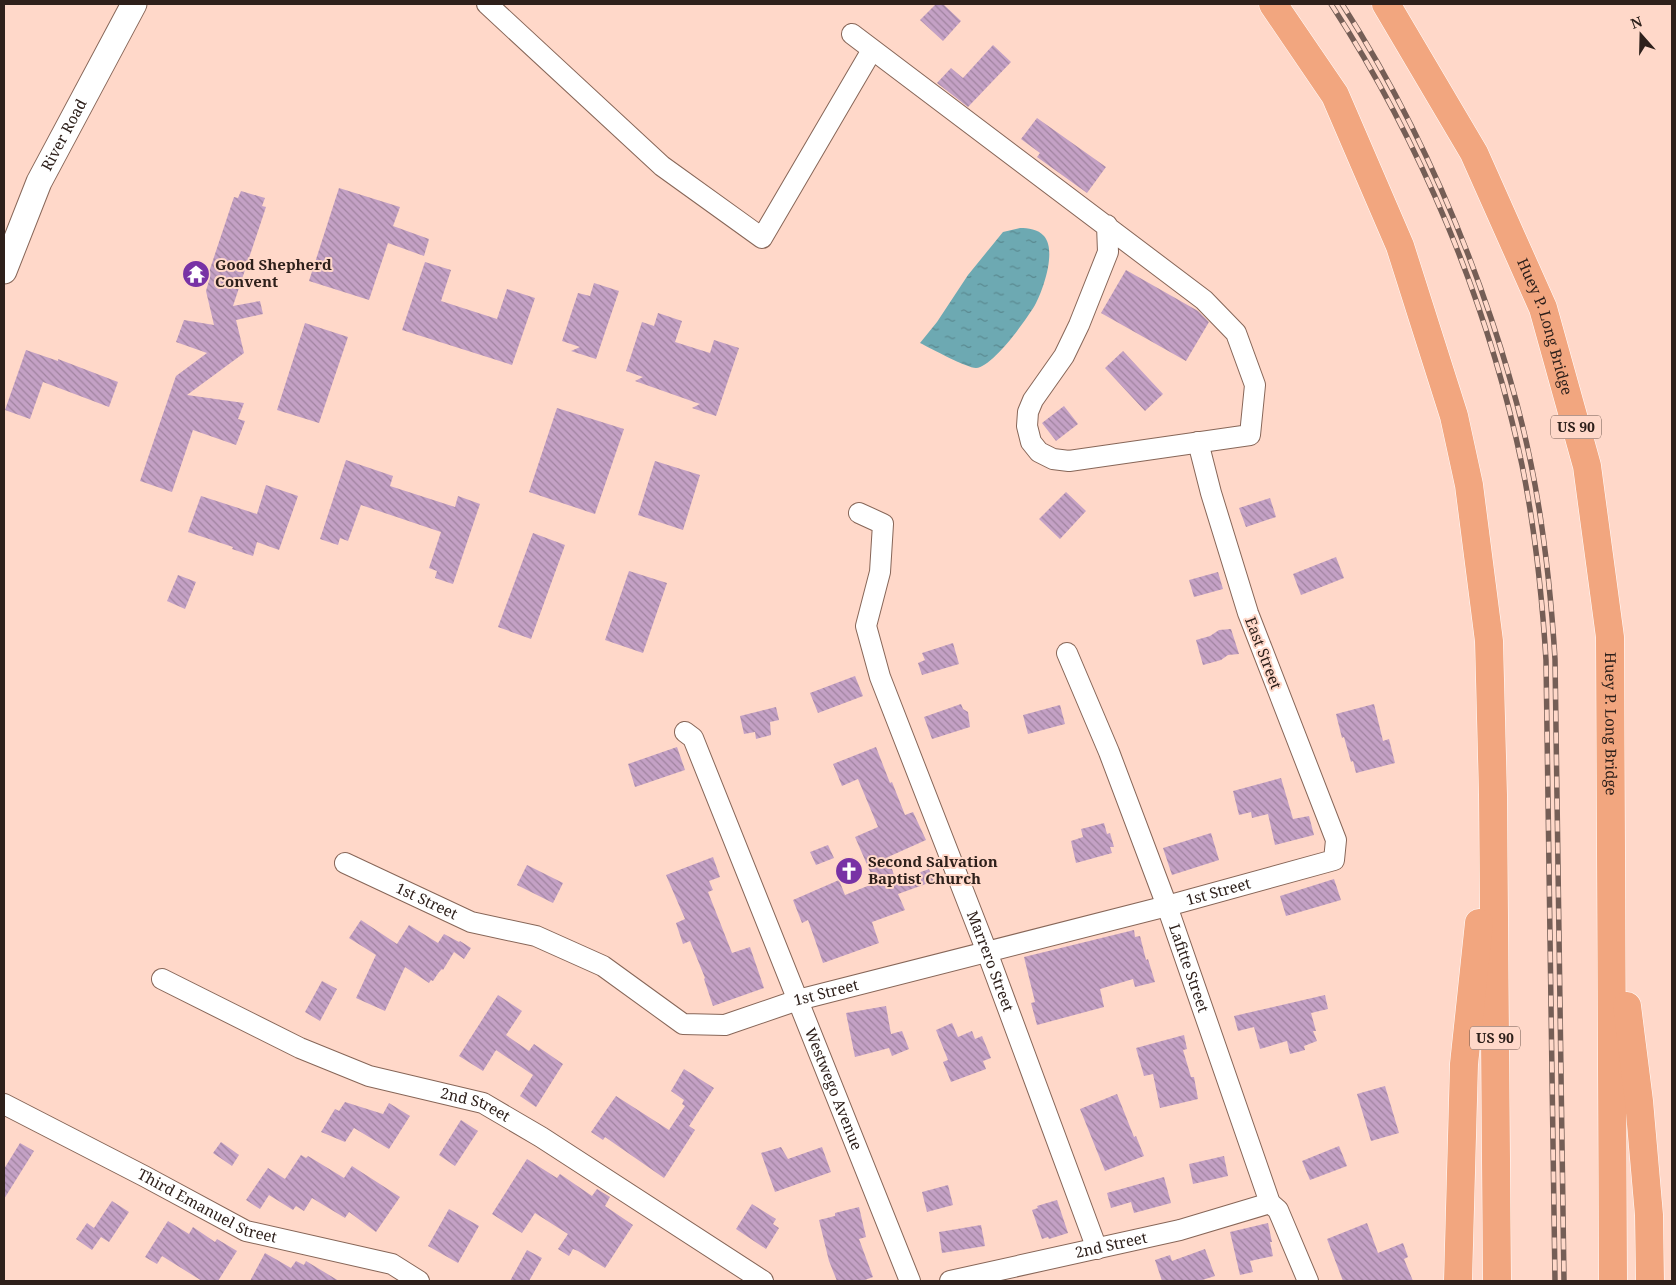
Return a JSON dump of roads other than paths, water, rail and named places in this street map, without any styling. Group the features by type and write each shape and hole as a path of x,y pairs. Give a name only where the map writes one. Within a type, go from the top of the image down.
{"highway":[{"name":"US 90","path":"1273,4 1335,95 1400,246 1454,416 1469,485 1490,641 1498,1281"},
{"name":"Huey P. Long Bridge","path":"1386,4 1474,153 1543,308 1586,466 1610,637 1612,890"},
{"path":"1458,1281 1464,1064 1493,795"},
{"name":"US 90","path":"1612,890 1614,1281"},
{"path":"1612,890 1639,1101 1649,1215 1650,1281"}],"street":[{"name":"River Road","path":"4,271 39,182 134,4"},
{"path":"487,4 662,166 762,238 872,50"},
{"path":"852,34 1107,225 1204,300 1236,334 1255,385 1250,435 1069,461 1053,459 1039,452 1031,442 1027,426 1028,412 1033,400 1064,356 1079,325 1108,252 1107,225"},
{"name":"East Street","path":"1198,442 1210,493 1248,613 1336,840 1334,860"},
{"name":"Marrero Street","path":"859,513 883,524 880,572 866,626 878,669 987,952 1097,1249"},
{"name":"Lafitte Street","path":"1067,653 1109,752 1167,906 1270,1204 1278,1210 1308,1281"},
{"name":"Westwego Avenue","path":"685,732 693,738 910,1281"},
{"name":"1st Street","path":"346,863 471,922 536,936 602,966 683,1024 726,1025 798,1000 1167,906 1334,860"},
{"name":"2nd Street","path":"162,979 300,1048 369,1076 483,1103 541,1137 763,1281"},
{"name":"Third Emanuel Street","path":"4,1104 246,1231 392,1264 419,1281"},
{"name":"2nd Street","path":"950,1281 1180,1230 1270,1204"}],"water":[{"path":"1020,228 1036,230 1044,236 1048,243 1049,260 1045,281 1035,305 1000,352 983,366 976,368 920,343 937,322 968,275 1003,232"}],"railway":[{"path":"1331,4 1364,57 1394,112 1448,226 1490,344 1508,404 1527,489 1537,562 1546,660 1555,1281"},
{"path":"1342,4 1387,79 1407,117 1461,236 1477,277 1508,372 1523,427 1536,488 1546,561 1555,659 1564,1281"}],"place":[{"name":"Good Shepherd Convent","path":"196,274"},
{"name":"Second Salvation Baptist Church","path":"849,871"}]}
